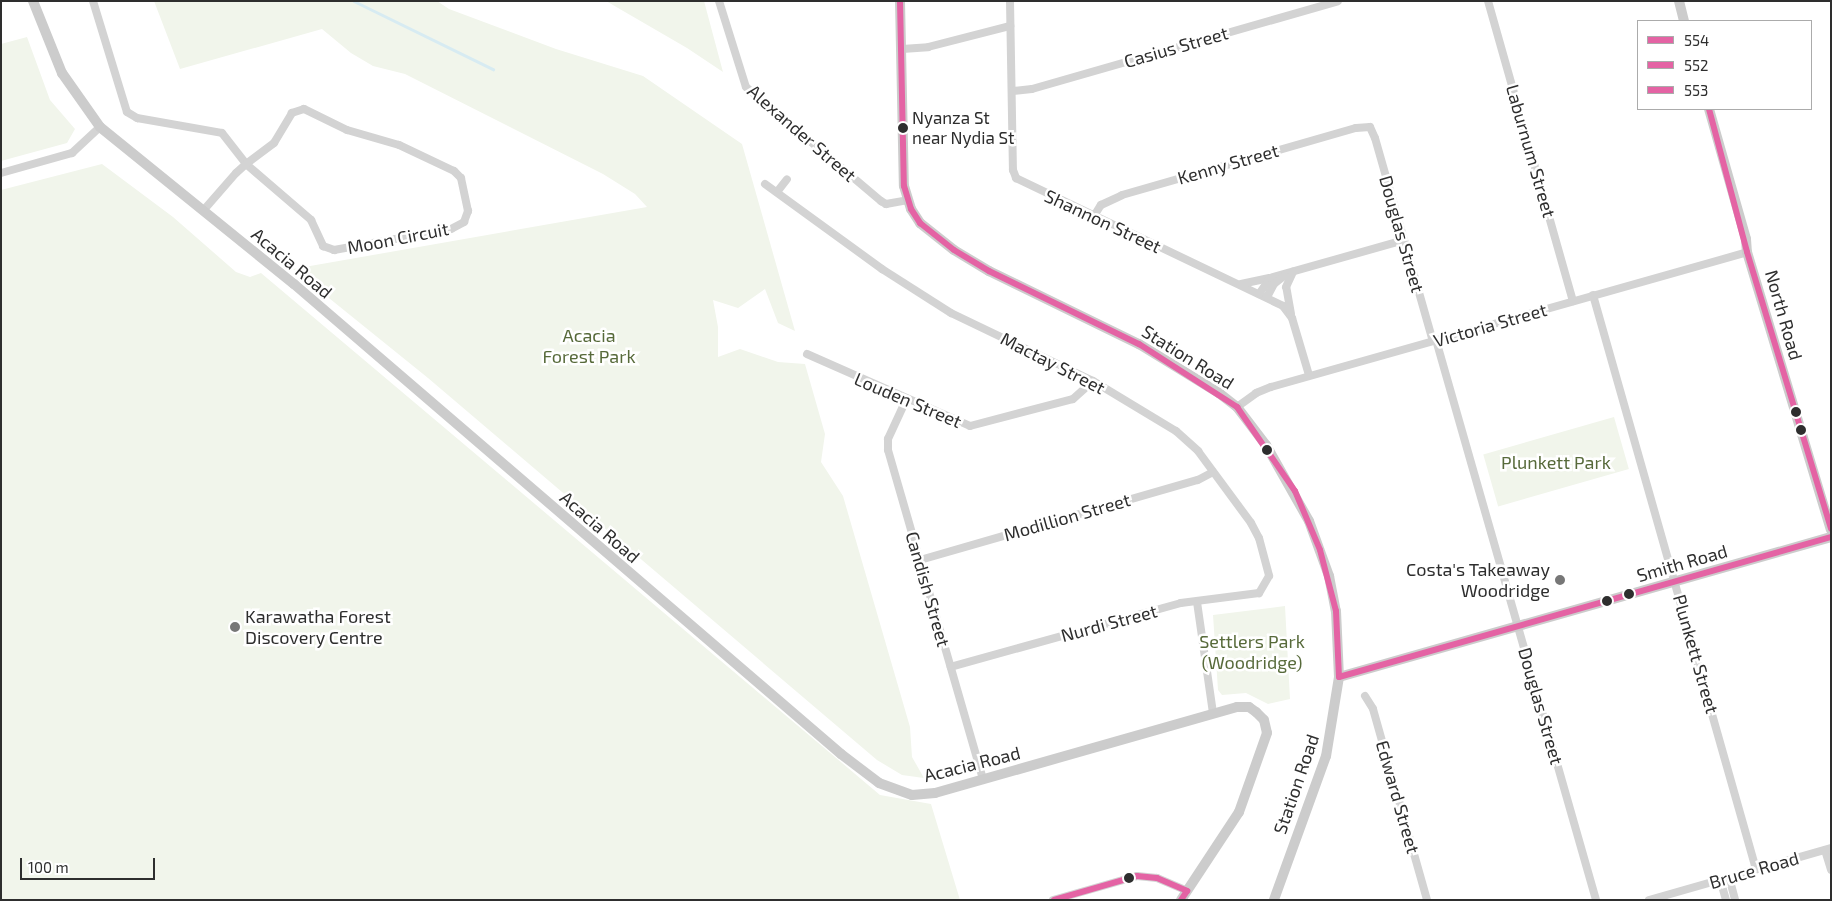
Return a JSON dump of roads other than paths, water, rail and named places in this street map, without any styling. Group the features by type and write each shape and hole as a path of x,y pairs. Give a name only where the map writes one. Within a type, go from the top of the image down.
{"street":[{"name":"Acacia Road","path":"33,1 65,79 100,127 294,284 841,754 879,783 912,795 935,793 1213,713 1249,707 1264,720 1266,733 1238,812 1184,895"},
{"path":"93,1 126,112 137,118 222,133 246,164"},
{"name":"Alexander Street","path":"719,1 740,74 751,92 880,201 892,203 908,200"},
{"name":"Station Road","path":"900,1 903,168 908,200 920,223 954,250 1023,290 1171,362 1237,407 1266,444 1295,491 1320,550 1336,610 1339,676 1326,756 1274,900"},
{"name":"Shannon Street","path":"1010,1 1013,170 1016,178 1283,306 1292,318 1309,375"},
{"name":"Casius Street","path":"1013,91 1032,89 1338,1"},
{"name":"Laburnum Street","path":"1488,1 1573,301"},
{"path":"1678,1 1684,20"},
{"path":"902,49 928,47 1010,26"},
{"name":"Moon Circuit","path":"204,211 246,164 274,143 292,113 304,109 347,130 400,145 454,171 464,186 467,218 451,229 334,250 327,248 320,242 311,220 246,164"},
{"name":"North Road","path":"1709,110 1746,239 1747,252 1831,530"},
{"path":"1,173 72,153 100,127"},
{"name":"Kenny Street","path":"1094,216 1102,205 1122,195 1356,128 1370,127"},
{"name":"Douglas Street","path":"1370,127 1519,626 1596,900"},
{"path":"776,192 787,179"},
{"name":"Mactay Street","path":"765,184 882,269 951,313 1093,382 1176,431 1198,451 1251,522 1259,538 1269,576 1265,585"},
{"path":"1236,283 1250,284 1404,240"},
{"name":"Victoria Street","path":"1237,407 1256,393 1309,375 1747,252"},
{"path":"1263,296 1276,282 1291,272"},
{"path":"1291,272 1286,287 1292,318"},
{"path":"1263,296 1271,277"},
{"name":"Plunkett Street","path":"1594,296 1756,869"},
{"name":"Louden Street","path":"807,354 960,424 980,425 1073,399 1093,382"},
{"name":"Candish Street","path":"906,400 888,439 888,450 983,780"},
{"name":"Modillion Street","path":"920,560 1198,480 1213,472"},
{"name":"Smith Road","path":"1339,676 1831,538"},
{"name":"Nurdi Street","path":"951,667 1147,612 1197,602 1249,596 1259,593 1265,585"},
{"path":"1197,602 1213,713"},
{"name":"Edward Street","path":"1365,696 1372,709 1427,900"},
{"path":"1828,849 1831,870"},
{"name":"Bruce Road","path":"1649,900 1828,849"},
{"path":"1053,900 1137,876 1157,878 1184,895"},
{"path":"1729,877 1735,900"},
{"path":"1720,879 1726,900"}],"waterway":[{"path":"354,1 493,69"}],"place":[{"name":"Nyanza St near Nydia St","path":"903,128"},
{"name":"Costa's Takeaway Woodridge","path":"1560,580"},
{"name":"Karawatha Forest Discovery Centre","path":"235,627"}],"park label":[{"name":"Acacia Forest Park","path":"589,346"},
{"name":"Plunkett Park","path":"1556,462"},
{"name":"Settlers Park (Woodridge)","path":"1252,652"}]}
